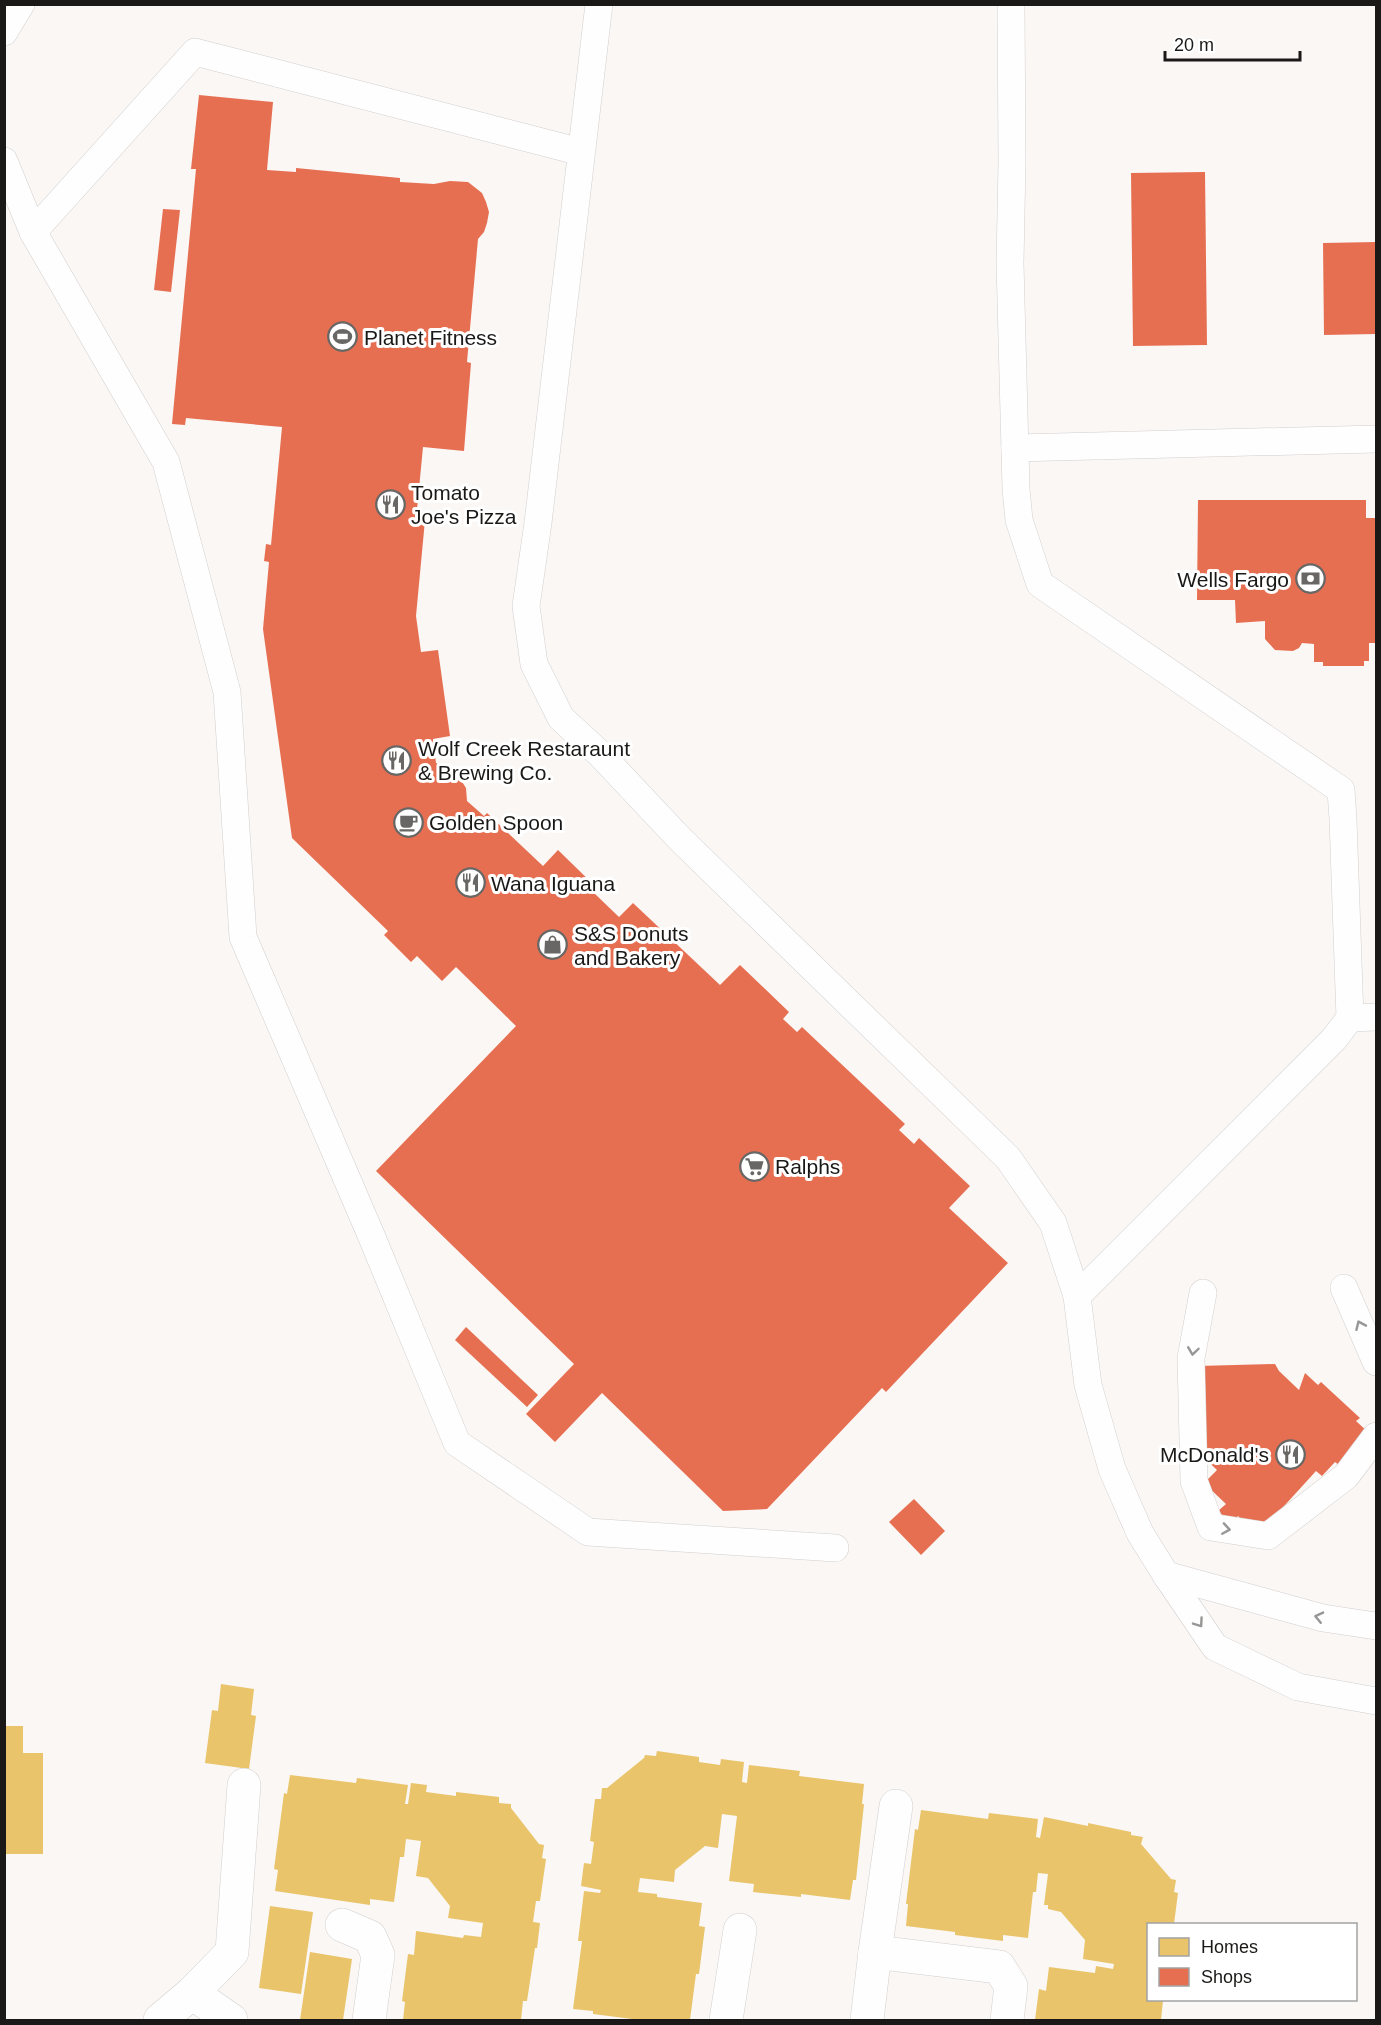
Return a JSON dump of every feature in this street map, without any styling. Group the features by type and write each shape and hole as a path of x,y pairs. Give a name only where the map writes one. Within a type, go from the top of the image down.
{"street":[{"path":"160,2020 192,1994 232,1952 244,1785"},
{"path":"867,2020 874,1952 896,1806"},
{"path":"342,1925 370,1937 378,1955 369,2020"},
{"path":"726,2020 740,1930"},
{"path":"874,1952 999,1967 1011,1986 1007,2020"},
{"path":"192,1994 231,2020"}],"lane":[{"path":"4,32 21,4"},
{"path":"599,4 538,523 525,606 534,664 561,718 599,753 680,839 1008,1158 1053,1223 1077,1296 1088,1385 1112,1469 1140,1533 1215,1647 1298,1687 1377,1701"},
{"path":"1011,4 1010,263 1018,520 1040,584 1341,790 1350,1018 1334,1039 1077,1296"},
{"path":"33,232 195,52 581,152"},
{"path":"4,161 33,232 166,462 226,692 243,937 371,1235 457,1443 588,1532 836,1548"},
{"path":"1015,448 1377,439"},
{"path":"1350,1018 1377,1017"},
{"path":"1344,1288 1377,1362"},
{"path":"1203,1293 1191,1358 1194,1481 1211,1527 1268,1536 1346,1476 1377,1436"},
{"path":"1166,1575 1323,1618 1377,1626"}],"building: Homes":[{"path":"221,1684 254,1689 251,1715 256,1716 249,1769 205,1763 212,1710 218,1711"},
{"path":"4,1726 23,1726 23,1753 43,1753 43,1854 4,1854"},
{"path":"657,1751 699,1757 699,1762 720,1765 721,1759 744,1762 742,1782 747,1783 749,1765 800,1771 799,1776 864,1784 856,1880 853,1880 850,1900 801,1894 801,1897 753,1892 754,1884 729,1881 737,1816 722,1814 718,1848 705,1846 675,1870 674,1882 640,1878 638,1892 702,1903 699,1926 705,1927 690,2020 640,2020 573,2009 582,1941 578,1941 584,1891 600,1893 601,1890 581,1886 584,1863 591,1864 594,1842 590,1841 595,1799 601,1799 602,1788 607,1788 645,1755 656,1756"},
{"path":"290,1775 356,1783 357,1778 408,1785 405,1804 408,1804 411,1783 427,1785 426,1792 456,1796 456,1792 499,1797 499,1803 511,1804 511,1808 539,1844 544,1845 542,1858 546,1859 540,1901 536,1901 533,1922 540,1923 537,1948 535,1948 527,2001 523,2001 521,2020 403,2020 405,2002 402,2001 408,1954 414,1955 416,1931 463,1938 464,1935 481,1937 483,1923 448,1918 450,1906 428,1878 416,1876 421,1841 406,1839 404,1857 400,1857 394,1902 370,1899 370,1905 275,1891 278,1870 274,1869 284,1793 287,1794"},
{"path":"921,1810 988,1819 989,1813 1038,1819 1036,1837 1040,1838 1044,1817 1088,1826 1088,1823 1131,1832 1131,1835 1143,1837 1141,1844 1171,1879 1176,1880 1174,1892 1178,1893 1174,1923 1147,1923 1147,2001 1163,2001 1161,2020 1035,2020 1039,1989 1046,1991 1049,1967 1095,1973 1096,1966 1113,1969 1114,1964 1083,1959 1085,1940 1061,1912 1048,1909 1048,1905 1044,1905 1048,1874 1038,1873 1036,1892 1033,1892 1028,1938 1003,1935 1003,1941 906,1926 908,1904 906,1904 915,1829 918,1830"},
{"path":"270,1906 313,1912 301,1994 259,1988"},
{"path":"310,1952 352,1959 343,2020 300,2020"}],"building: Shops":[{"path":"199,95 273,102 267,170 296,172 296,168 400,178 400,182 434,184 450,181 468,182 482,193 486,202 489,212 484,232 478,239 467,362 471,363 464,451 423,447 416,520 425,520 416,616 421,652 438,650 450,736 433,739 436,763 457,774 466,788 467,801 484,816 487,813 543,866 558,850 598,889 594,893 619,917 633,903 720,985 740,965 789,1012 783,1019 797,1032 802,1027 905,1124 899,1130 914,1144 919,1138 970,1186 949,1208 1008,1263 886,1392 882,1388 767,1509 723,1511 602,1393 555,1442 526,1414 574,1364 376,1171 516,1026 456,967 442,981 417,956 411,962 384,935 388,931 292,838 263,629 269,562 264,561 266,544 271,545 282,427 186,418 185,425 172,424 196,169 191,169"},
{"path":"1205,172 1207,345 1133,346 1131,173"},
{"path":"163,209 180,210 171,292 154,290"},
{"path":"1376,242 1376,334 1324,335 1323,243"},
{"path":"1198,500 1366,500 1366,518 1376,518 1376,643 1369,643 1369,661 1364,661 1364,666 1323,666 1323,662 1314,662 1314,644 1302,643 1293,651 1275,650 1265,639 1265,621 1236,623 1235,600 1197,600"},
{"path":"466,1327 538,1395 527,1407 455,1340"},
{"path":"1275,1364 1279,1371 1299,1390 1305,1373 1318,1385 1321,1382 1360,1418 1356,1421 1369,1433 1339,1465 1335,1462 1322,1476 1316,1471 1265,1527 1250,1528 1238,1516 1231,1523 1218,1511 1226,1504 1204,1483 1217,1470 1200,1454 1198,1366"},
{"path":"914,1499 945,1531 921,1555 889,1522"}],"place":[{"name":"Planet Fitness","path":"343,337"},
{"name":"Tomato Joe's Pizza","path":"390,504"},
{"name":"Wells Fargo","path":"1310,579"},
{"name":"Wolf Creek Restaraunt & Brewing Co.","path":"397,760"},
{"name":"Golden Spoon","path":"408,822"},
{"name":"Wana Iguana","path":"470,883"},
{"name":"S&S Donuts and Bakery","path":"553,945"},
{"name":"Ralphs","path":"754,1166"},
{"name":"McDonald's","path":"1290,1454"}]}
